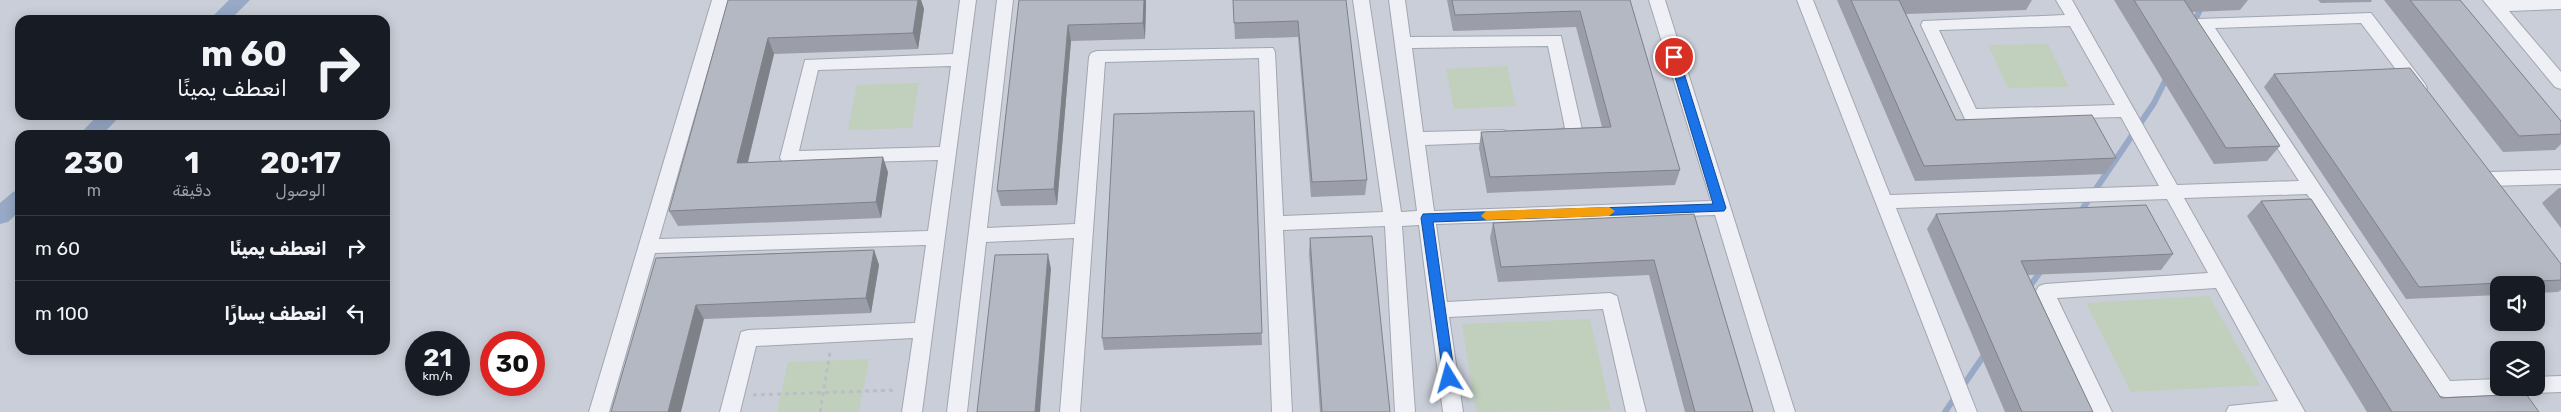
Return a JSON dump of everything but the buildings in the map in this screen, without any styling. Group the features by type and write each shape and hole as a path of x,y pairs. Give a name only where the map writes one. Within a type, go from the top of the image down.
{"street":[{"path":"599,412 720,0"},
{"path":"912,412 968,0"},
{"path":"957,412 1006,0"},
{"path":"1361,0 1392,219 1405,412"},
{"path":"1397,0 1453,412"},
{"path":"1657,0 1720,208 1785,412"},
{"path":"1805,0 1967,412"},
{"path":"2064,0 2294,410 2236,412"},
{"path":"2493,3 2561,4"},
{"path":"2493,3 2561,83"},
{"path":"2430,102 2365,17 2204,23 2445,389 2490,387"},
{"path":"2075,20 1930,25 1971,115 2126,111"},
{"path":"1403,43 1555,40 1575,134 1545,135"},
{"path":"1070,412 1097,57 1267,52 1282,412"},
{"path":"947,153 789,158 811,64 960,60"},
{"path":"1416,139 1516,136"},
{"path":"2477,164 2501,195"},
{"path":"2489,179 2561,177"},
{"path":"1884,202 2312,187"},
{"path":"1274,223 1720,208"},
{"path":"978,235 1084,231"},
{"path":"648,246 935,238"},
{"path":"2102,412 2045,291 2221,280"},
{"path":"1440,310 1610,301 1636,412"},
{"path":"732,404 748,338 923,330"},
{"path":"2545,385 2561,384"}],"path":[{"path":"820,412 833,334"},
{"path":"732,404 823,392 915,389"}],"shaded area":[{"path":"0,0 2561,0 2561,412 0,412"}],"green space":[{"path":"2048,44 2069,87 2008,88 1988,45"},
{"path":"1507,66 1516,106 1454,109 1446,69"},
{"path":"919,83 912,128 848,130 857,85"},
{"path":"2209,296 2260,385 2131,392 2086,303"},
{"path":"1590,319 1611,410 1476,412 1462,324"},
{"path":"869,359 859,412 777,412 788,362"}],"waterway":[{"path":"224,15 241,0"},
{"path":"2192,26 2205,0"},
{"path":"2079,214 2154,103 2168,75"},
{"path":"94,130 106,120"},
{"path":"0,216 15,202"},
{"path":"2027,290 2043,268"},
{"path":"1945,412 1987,351"}],"slow traffic":[{"path":"1486,216 1609,211"}],"route":[{"path":"1449,378 1427,218 1720,208 1674,57"}]}
